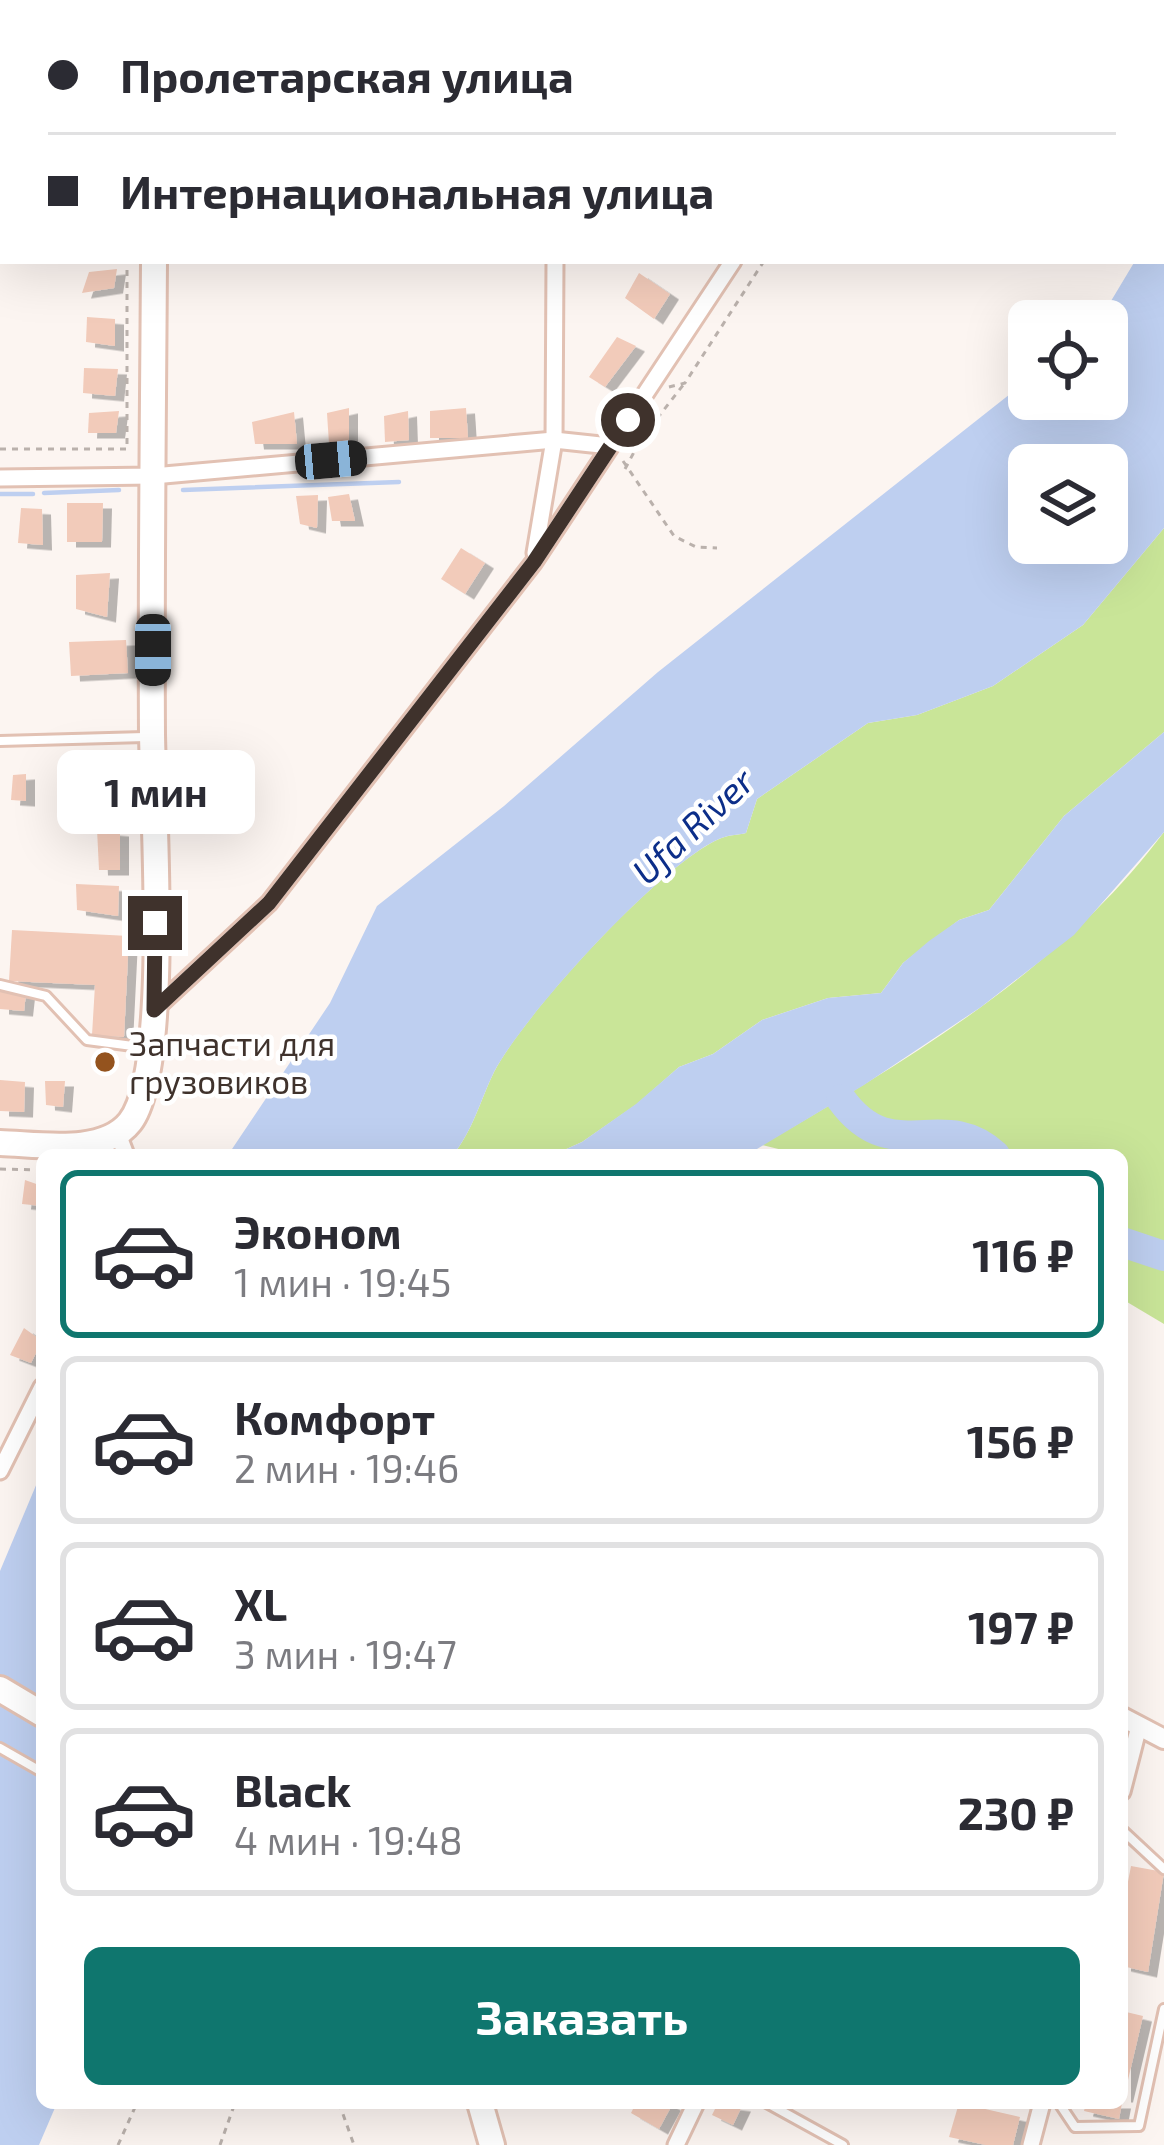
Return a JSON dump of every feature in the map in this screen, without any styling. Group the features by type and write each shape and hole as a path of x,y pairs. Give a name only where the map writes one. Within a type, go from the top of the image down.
{"main road":[{"path":"0,1143 122,1144 137,1110 150,1048 154,1010 154,264"},
{"path":"0,1689 36,1710"},
{"path":"482,2109 492,2145"}],"street":[{"path":"534,562 554,440 555,264"},
{"path":"154,1010 269,903 534,562 731,264"},
{"path":"0,478 153,476 554,440 610,446"},
{"path":"0,1471 36,1400"},
{"path":"1131,1721 1164,1738"},
{"path":"676,2145 693,2109"},
{"path":"1031,2145 1040,2109"}],"lane":[{"path":"0,741 152,737"},
{"path":"0,985 46,996 87,1040 150,1048"},
{"path":"0,1748 36,1769"},
{"path":"1128,1836 1164,1869"},
{"path":"1063,2109 1076,2127 1139,2126 1164,2009"},
{"path":"777,2109 843,2145"}],"path":[{"path":"0,449 127,449 127,264"},
{"path":"625,469 762,264"},
{"path":"645,394 685,383"},
{"path":"610,446 674,536 696,547 717,548"},
{"path":"0,1169 36,1170"},
{"path":"118,2145 134,2109"},
{"path":"219,2145 233,2109"},
{"path":"341,2109 354,2145"}],"green space":[{"path":"1164,528 1164,732 1064,816 989,910 959,920 903,963 881,993 828,998 762,1020 713,1054 679,1067 582,1142 566,1149 457,1149 510,1046 563,980 663,878 719,839 746,833 757,799 868,723 917,715 993,686 1083,625"},
{"path":"1164,832 1164,1324 1128,1303 1128,1149 778,1149 762,1145 979,1008 1078,927"}],"water":[{"name":"Ufa River","path":"1133,264 1164,264 1164,528 1083,625 993,686 917,715 868,723 757,799 746,833 719,839 663,878 563,980 494,1072 457,1149 232,1149 330,1003 377,906 504,806 658,672 1008,396 1008,420 1128,420 1128,300 1112,300"},
{"path":"1164,732 1164,832 1074,935 981,1007 757,1149 566,1149 636,1104 679,1067 713,1054 762,1020 828,998 881,993 903,963 929,941 959,920 989,910 1064,816"},
{"path":"36,1485 36,2109 54,2109 39,2145 0,2145 0,1571"}],"building":[{"path":"117,269 114,288 82,293 89,272"},
{"path":"639,273 670,294 654,319 625,298"},
{"path":"87,317 115,319 115,346 86,342"},
{"path":"617,337 636,346 605,387 589,377"},
{"path":"84,368 118,369 115,396 83,393"},
{"path":"349,408 349,440 329,444 327,413"},
{"path":"466,408 468,438 430,438 430,411"},
{"path":"119,411 116,433 88,433 89,413"},
{"path":"408,411 409,440 385,442 384,416"},
{"path":"294,412 297,444 255,444 252,422"},
{"path":"349,494 355,521 332,521 328,497"},
{"path":"318,495 317,528 300,524 296,496"},
{"path":"67,503 103,503 102,542 67,542"},
{"path":"21,508 42,509 43,545 18,543"},
{"path":"461,548 485,563 465,594 441,579"},
{"path":"110,573 107,617 76,609 76,575"},
{"path":"126,640 128,673 71,676 69,642"},
{"path":"191,755 228,756 227,778 190,777"},
{"path":"26,774 26,801 11,800 13,775"},
{"path":"97,829 120,831 120,870 99,870"},
{"path":"76,884 119,886 118,916 77,910"},
{"path":"12,930 129,936 124,1037 92,1035 95,985 9,981"},
{"path":"0,991 26,993 24,1011 0,1009"},
{"path":"0,1080 25,1082 24,1112 0,1111"},
{"path":"45,1081 65,1081 63,1107 46,1105"},
{"path":"25,1180 36,1184 36,1205 22,1204"},
{"path":"24,1328 36,1337 31,1363 10,1355"},
{"path":"1131,1866 1164,1872 1148,1972 1128,1967"},
{"path":"1128,2012 1143,2016 1128,2080"},
{"path":"633,2109 670,2109 659,2129 631,2113"},
{"path":"715,2109 741,2109 733,2125 712,2115"},
{"path":"957,2109 1020,2117 1013,2145 949,2137"},
{"path":"1084,2109 1121,2109 1119,2119"}],"waterway":[{"path":"183,490 399,482"},
{"path":"44,493 119,490"},
{"path":"0,494 33,494"},
{"path":"841,1099 860,1120 879,1131 956,1136 986,1149"},
{"path":"1128,1244 1164,1256"}],"place":[{"name":"Запчасти для грузовиков","path":"105,1062"}],"route":[{"path":"155,923 154,1010 269,903 534,562 628,420"}]}
